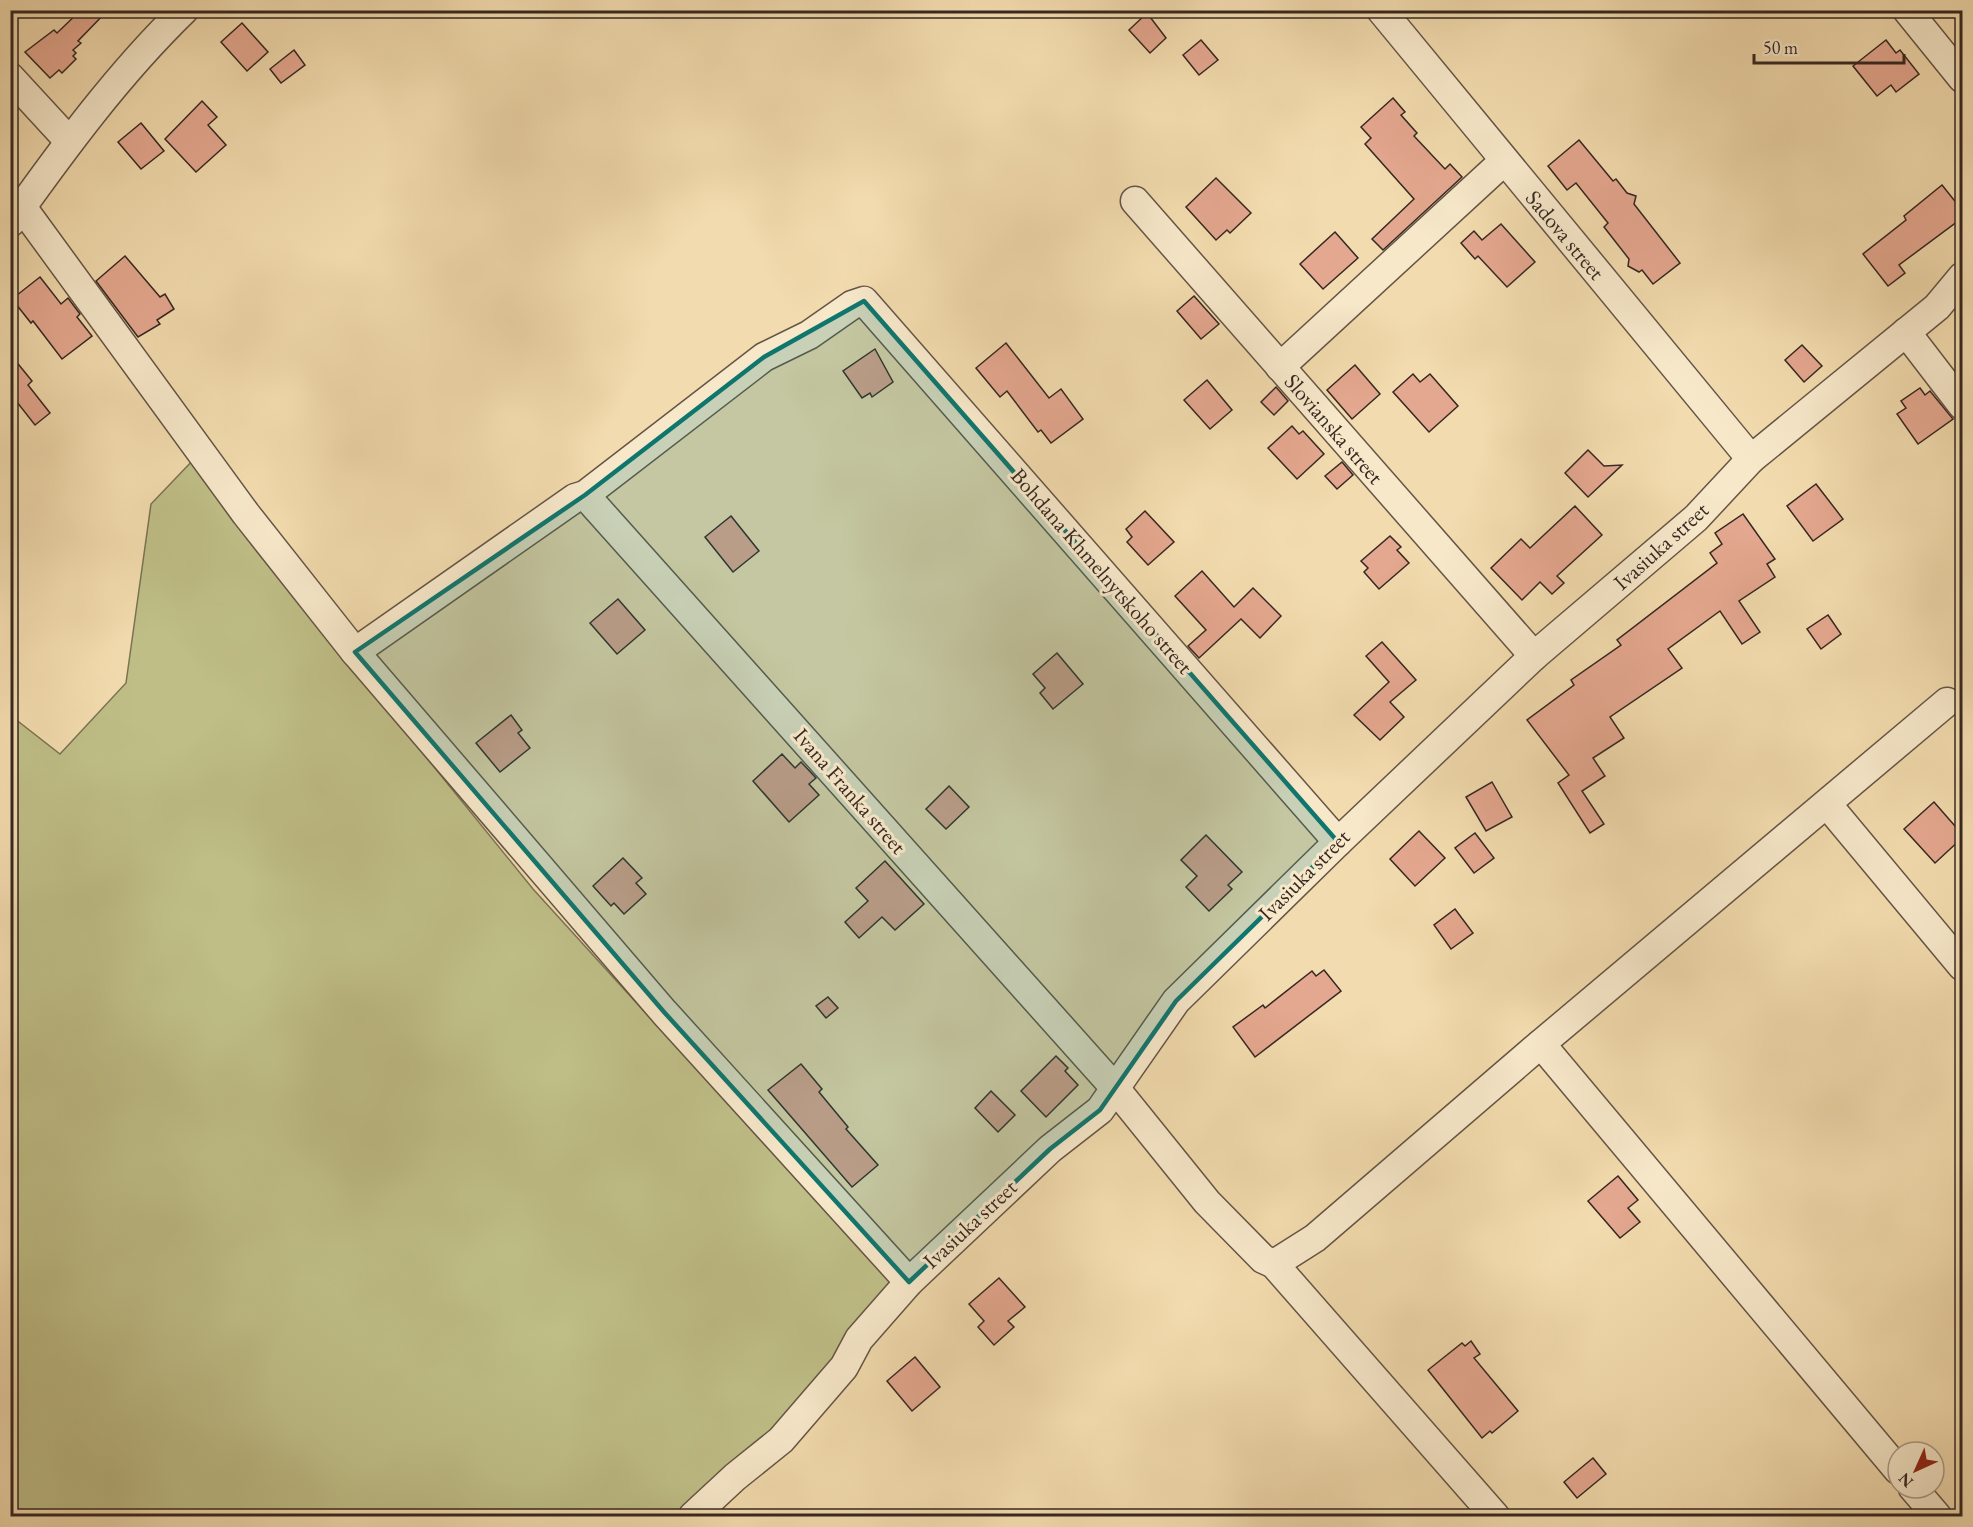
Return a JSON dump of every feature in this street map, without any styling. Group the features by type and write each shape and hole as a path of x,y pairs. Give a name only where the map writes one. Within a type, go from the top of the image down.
{"street":[{"path":"184,10 119,80 69,141 16,215 355,652 664,1012 909,1282"},
{"name":"Sadova street","path":"1381,10 1751,459"},
{"path":"1907,10 1962,78"},
{"path":"10,77 69,141"},
{"path":"1280,367 1504,162"},
{"name":"Slovianska street","path":"1135,201 1534,656"},
{"name":"Ivasiuka street","path":"693,1516 735,1477 782,1440 844,1367 859,1339 909,1282 1050,1149 1100,1110 1176,1001 1338,842 1534,656 1696,518 1751,459 1936,307 1962,277"},
{"name":"Bohdana Khmelnytskoho street","path":"585,495 764,357 809,335 852,305 864,301 1338,842"},
{"path":"1906,332 1962,405"},
{"path":"355,652 575,498 585,495"},
{"name":"Ivana Franka street","path":"585,495 1115,1088 1207,1202 1263,1259 1274,1264 1495,1516"},
{"path":"1274,1264 1315,1238 1947,702"},
{"path":"1827,804 1962,966"},
{"path":"1541,1044 1886,1456"},
{"path":"1923,1500 1937,1516"}],"highlighted area":[{"path":"864,301 1338,842 1176,1001 1100,1110 1050,1149 909,1282 664,1012 355,652 585,495 764,357"}],"shaded area":[{"path":"197,456 301,603 533,889 891,1283 777,1432 731,1467 677,1516 11,1516 10,715 60,754 126,683 151,504"}],"building":[{"path":"81,10 108,10 78,41 81,43 73,50 76,53 73,56 76,59 62,73 59,70 50,78 25,52 54,30 57,33"},
{"path":"1147,13 1166,38 1150,53 1129,30"},
{"path":"242,23 268,52 247,71 221,42"},
{"path":"1201,40 1218,60 1199,75 1183,55"},
{"path":"1886,40 1896,53 1900,50 1919,74 1896,92 1891,85 1877,96 1853,66"},
{"path":"294,50 305,65 281,83 270,69"},
{"path":"1393,98 1405,112 1401,115 1417,133 1414,136 1445,169 1450,164 1462,177 1383,250 1372,239 1414,199 1365,144 1371,138 1361,127"},
{"path":"202,101 217,117 208,125 226,145 196,172 165,139"},
{"path":"141,123 164,151 141,169 118,142"},
{"path":"1579,140 1613,181 1616,179 1627,193 1636,196 1634,204 1680,263 1653,284 1642,270 1639,272 1628,266 1629,259 1604,227 1608,223 1576,183 1567,190 1548,166"},
{"path":"1216,178 1251,213 1230,233 1227,230 1216,240 1186,207"},
{"path":"1942,185 1962,210 1962,218 1899,265 1905,273 1888,286 1863,254 1906,220 1904,216"},
{"path":"1501,224 1535,262 1507,287 1478,256 1475,259 1461,243 1474,231 1482,240"},
{"path":"1335,232 1358,258 1323,289 1300,264"},
{"path":"125,256 160,297 165,294 174,309 157,320 160,324 138,337 96,281"},
{"path":"40,277 61,304 68,298 80,314 77,317 92,336 62,359 33,321 31,323 12,299"},
{"path":"1194,296 1219,324 1201,339 1177,311"},
{"path":"1006,343 1049,398 1061,389 1083,419 1051,443 1041,430 1038,432 1007,391 1000,397 976,368"},
{"path":"1802,345 1822,366 1804,382 1785,360"},
{"path":"875,349 893,382 872,397 870,393 862,398 843,371"},
{"path":"10,354 32,381 28,385 50,413 35,425 13,397 10,399"},
{"path":"1355,365 1380,394 1352,419 1327,390"},
{"path":"1413,374 1420,382 1430,374 1458,406 1429,432 1393,392"},
{"path":"1207,380 1232,410 1210,429 1184,400"},
{"path":"1276,387 1288,401 1274,415 1261,402"},
{"path":"1920,388 1925,395 1930,391 1953,419 1918,444 1897,414 1906,408 1901,401"},
{"path":"1292,426 1299,434 1303,431 1324,454 1297,479 1268,448"},
{"path":"1588,450 1604,466 1622,465 1588,497 1565,473"},
{"path":"1342,462 1353,475 1337,489 1325,476"},
{"path":"1816,484 1843,519 1813,541 1787,506"},
{"path":"1575,506 1602,535 1557,576 1564,583 1552,594 1540,582 1522,600 1491,568 1521,539 1530,548"},
{"path":"1145,511 1174,542 1148,565 1127,542 1132,537 1126,529"},
{"path":"1743,514 1775,559 1767,564 1775,577 1739,601 1760,632 1742,644 1720,611 1668,649 1682,668 1610,717 1624,738 1593,758 1605,776 1582,791 1604,824 1590,833 1558,783 1569,775 1527,720 1574,685 1571,680 1621,645 1617,640 1717,563 1710,553 1722,544 1715,533"},
{"path":"731,516 759,551 733,572 705,537"},
{"path":"1390,536 1401,547 1397,550 1409,563 1379,589 1364,572 1368,568 1361,561"},
{"path":"1202,571 1234,607 1253,588 1281,616 1260,638 1241,619 1199,658 1188,646 1206,630 1175,596"},
{"path":"618,599 645,630 617,654 590,623"},
{"path":"1828,615 1841,634 1821,649 1807,629"},
{"path":"1382,642 1416,680 1390,702 1404,717 1380,740 1354,715 1389,682 1366,656"},
{"path":"1057,653 1083,684 1053,709 1040,693 1045,688 1033,674"},
{"path":"511,715 522,730 518,733 530,748 500,772 476,743"},
{"path":"782,754 795,768 801,762 816,778 809,784 819,795 789,822 753,781"},
{"path":"1492,782 1512,817 1486,831 1466,797"},
{"path":"949,786 969,807 946,829 926,809"},
{"path":"1934,802 1962,834 1962,838 1935,863 1904,829"},
{"path":"1419,831 1445,858 1415,886 1390,859"},
{"path":"1475,833 1494,858 1474,873 1455,848"},
{"path":"1206,835 1242,872 1228,885 1232,889 1209,911 1186,887 1197,876 1181,860"},
{"path":"623,858 642,878 636,883 646,894 624,914 614,903 611,906 593,886"},
{"path":"885,861 924,904 895,930 882,917 859,938 845,922 868,901 856,888"},
{"path":"1455,909 1473,933 1451,949 1434,925"},
{"path":"1324,970 1341,991 1255,1057 1233,1027 1263,1005 1265,1008 1312,971 1316,976"},
{"path":"828,997 838,1008 826,1018 816,1006"},
{"path":"1056,1056 1068,1068 1065,1071 1078,1085 1046,1117 1021,1091"},
{"path":"801,1064 822,1089 819,1092 848,1127 846,1129 878,1165 852,1187 768,1090"},
{"path":"991,1091 1015,1115 998,1132 975,1108"},
{"path":"1618,1176 1638,1200 1628,1208 1640,1222 1620,1238 1588,1201"},
{"path":"999,1278 1025,1307 1008,1321 1014,1327 994,1345 978,1327 984,1321 969,1304"},
{"path":"1471,1341 1480,1354 1474,1358 1518,1411 1492,1433 1490,1431 1482,1438 1428,1370 1462,1343 1465,1346"},
{"path":"915,1357 940,1387 912,1411 887,1381"},
{"path":"1593,1458 1606,1474 1577,1498 1564,1482"}]}
